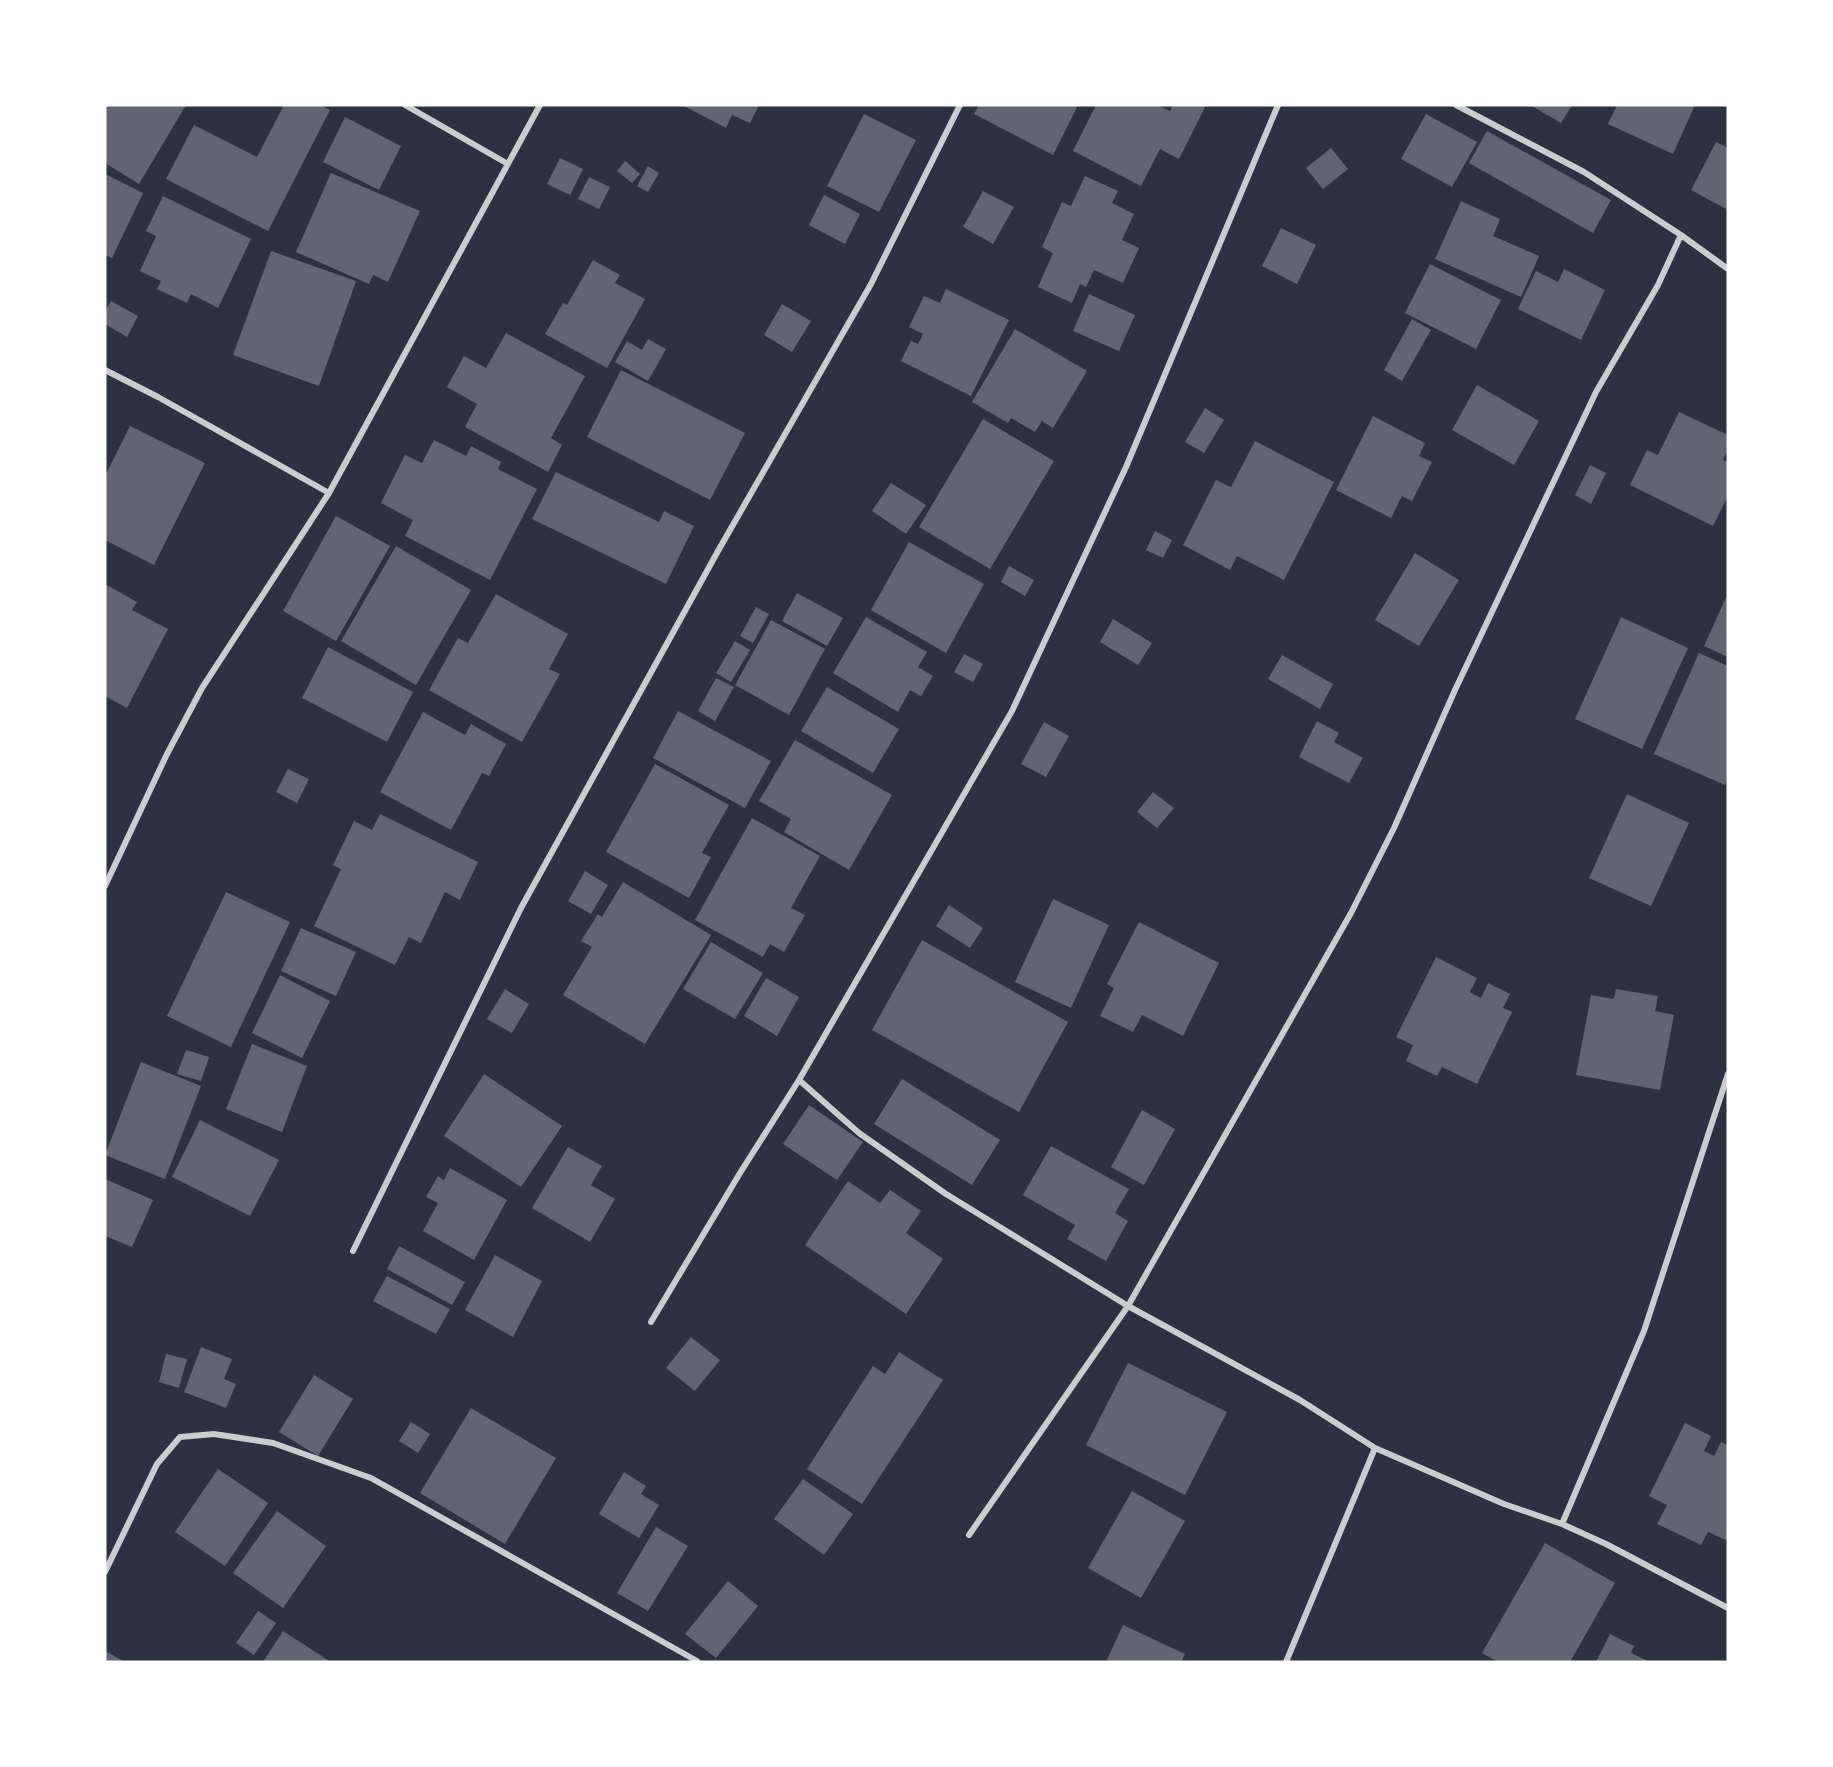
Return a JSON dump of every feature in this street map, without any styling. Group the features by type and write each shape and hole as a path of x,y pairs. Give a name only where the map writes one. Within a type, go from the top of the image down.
{"street":[{"path":"405,105 508,164"},
{"path":"105,885 167,754 202,688 329,493 540,105"},
{"path":"353,1251 521,908 718,551 871,284 960,105"},
{"path":"651,1322 740,1173 799,1080 1012,711 1126,467 1278,105"},
{"path":"1456,105 1584,172 1681,235 1728,269"},
{"path":"969,1535 1128,1306 1351,913 1394,828 1455,690 1596,392 1658,285 1681,235"},
{"path":"105,370 158,397 329,493"},
{"path":"1562,1524 1644,1331 1728,1074"},
{"path":"799,1080 859,1132 946,1194 1128,1306 1300,1400 1376,1448 1504,1504 1562,1524 1606,1544 1728,1608"},
{"path":"105,1572 157,1464 180,1437 214,1434 261,1441 273,1443 371,1478 697,1661"},
{"path":"1286,1662 1376,1448"}],"building":[{"path":"105,105 186,105 139,184 105,163"},
{"path":"284,105 320,105 330,110 268,231 166,179 194,125 257,157"},
{"path":"682,105 759,105 750,123 732,115 726,128"},
{"path":"979,105 1078,105 1053,155 974,114"},
{"path":"1096,105 1157,105 1170,111 1173,105 1206,105 1179,159 1160,149 1141,186 1073,151"},
{"path":"1530,105 1572,105 1561,123"},
{"path":"1617,105 1695,105 1673,154 1608,124"},
{"path":"864,114 916,140 879,212 827,186"},
{"path":"1426,114 1477,142 1452,187 1401,159"},
{"path":"345,117 401,146 379,190 323,162"},
{"path":"1487,131 1611,200 1593,233 1469,163"},
{"path":"1716,142 1728,148 1728,210 1691,190"},
{"path":"1331,148 1348,169 1323,189 1306,168"},
{"path":"560,158 583,169 570,195 547,184"},
{"path":"625,161 640,174 632,183 617,171"},
{"path":"648,166 659,173 648,192 637,186"},
{"path":"331,173 420,211 388,282 373,275 369,284 296,252"},
{"path":"105,174 143,193 112,258 105,255"},
{"path":"1085,176 1118,191 1112,203 1134,214 1122,240 1139,248 1123,283 1094,270 1086,287 1080,284 1072,303 1038,287 1053,253 1042,247 1062,202 1071,206"},
{"path":"589,177 610,187 599,209 578,199"},
{"path":"983,191 1014,207 993,244 963,227"},
{"path":"824,195 860,214 845,244 809,225"},
{"path":"163,196 251,239 218,308 191,294 187,303 157,289 161,281 140,271 156,236 146,231"},
{"path":"1461,201 1500,219 1493,236 1539,256 1521,297 1435,259"},
{"path":"1281,228 1316,245 1297,284 1262,266"},
{"path":"271,251 356,281 319,386 233,355"},
{"path":"593,260 620,275 615,283 645,299 607,368 545,334 563,303 567,305"},
{"path":"1430,264 1501,300 1476,349 1405,313"},
{"path":"1564,269 1605,290 1581,340 1518,309 1536,271 1558,282"},
{"path":"946,289 1009,320 971,396 901,361 911,341 918,344 923,334 909,327 924,296 940,303"},
{"path":"1089,294 1135,315 1119,351 1073,331"},
{"path":"111,301 138,316 127,337 105,324 105,311"},
{"path":"782,304 811,321 792,352 764,335"},
{"path":"1412,319 1431,330 1402,381 1384,370"},
{"path":"1015,329 1087,371 1053,428 1042,421 1035,432 1011,418 1008,423 972,402"},
{"path":"506,333 585,376 551,438 562,445 548,472 465,427 477,404 447,387 464,356 486,368"},
{"path":"648,339 666,349 648,381 615,362 627,341 642,350"},
{"path":"621,370 745,433 710,500 587,437"},
{"path":"1477,385 1539,421 1514,465 1452,430"},
{"path":"1205,408 1224,420 1204,453 1185,442"},
{"path":"1679,412 1728,435 1728,449 1723,460 1728,462 1728,496 1713,526 1630,485 1647,450 1658,455"},
{"path":"1373,416 1425,443 1419,456 1432,462 1412,501 1402,496 1391,518 1336,490"},
{"path":"983,419 1054,461 990,569 919,527"},
{"path":"130,426 205,463 154,565 105,540 105,476"},
{"path":"434,440 466,456 471,446 501,462 498,469 537,489 490,580 405,536 413,520 381,503 405,455 422,463"},
{"path":"1255,441 1334,482 1284,580 1237,556 1230,570 1183,545 1216,480 1231,487"},
{"path":"1590,465 1606,473 1591,504 1575,495"},
{"path":"556,472 659,522 664,511 694,526 666,584 532,519"},
{"path":"891,483 926,505 906,534 872,511"},
{"path":"336,516 390,546 336,641 283,611"},
{"path":"1155,531 1172,540 1163,558 1146,550"},
{"path":"909,542 984,584 946,653 871,610"},
{"path":"396,546 471,590 416,685 341,641"},
{"path":"1415,553 1459,580 1419,646 1375,620"},
{"path":"1009,566 1034,580 1025,596 1001,582"},
{"path":"105,584 137,602 132,610 168,629 127,708 105,696"},
{"path":"797,593 843,618 827,646 782,621"},
{"path":"1728,593 1728,657 1704,646"},
{"path":"496,594 568,634 549,669 560,674 522,742 429,690 458,638 468,643"},
{"path":"756,607 769,614 753,643 740,636"},
{"path":"866,617 927,652 918,667 933,676 921,696 910,690 898,712 833,673"},
{"path":"1621,617 1688,648 1642,749 1575,719"},
{"path":"1113,619 1152,643 1138,665 1100,642"},
{"path":"771,620 825,649 789,715 735,685"},
{"path":"735,641 750,650 731,682 716,673"},
{"path":"328,647 413,692 387,742 302,698"},
{"path":"1699,653 1728,666 1728,778 1725,785 1654,754"},
{"path":"964,654 983,664 973,682 954,672"},
{"path":"1282,655 1333,684 1320,709 1268,679"},
{"path":"716,678 734,687 715,721 698,711"},
{"path":"827,687 899,729 873,773 801,731"},
{"path":"678,711 771,761 745,808 653,758"},
{"path":"423,712 465,735 471,724 506,744 489,776 482,773 451,830 380,792"},
{"path":"1317,721 1339,733 1334,742 1363,758 1349,783 1299,757"},
{"path":"1044,722 1069,736 1046,777 1021,764"},
{"path":"795,740 892,795 849,870 784,832 791,819 759,801"},
{"path":"655,764 729,805 702,853 711,857 689,898 606,852"},
{"path":"288,769 309,779 297,803 276,792"},
{"path":"1153,792 1174,808 1157,828 1137,812"},
{"path":"1627,794 1689,823 1651,906 1589,878"},
{"path":"380,814 478,862 460,900 445,892 421,943 409,937 395,965 314,926 341,869 333,865 354,821 372,830"},
{"path":"752,818 820,856 791,908 805,915 784,952 770,944 763,957 695,920"},
{"path":"585,871 608,885 591,914 568,901"},
{"path":"623,882 711,935 645,1044 563,995 592,947 581,941 598,914 602,917"},
{"path":"226,892 290,922 231,1047 167,1016"},
{"path":"1053,899 1109,925 1071,1008 1015,982"},
{"path":"949,905 983,928 970,948 936,926"},
{"path":"1139,922 1219,963 1183,1036 1142,1015 1133,1032 1100,1016 1114,988 1107,984"},
{"path":"301,928 356,952 336,996 281,971"},
{"path":"922,940 1068,1022 1019,1112 872,1030"},
{"path":"711,942 763,973 735,1019 683,989"},
{"path":"1436,957 1477,978 1470,992 1481,998 1488,983 1510,994 1503,1008 1512,1012 1477,1084 1442,1067 1437,1076 1406,1061 1413,1045 1396,1037"},
{"path":"280,975 330,1001 302,1058 252,1033"},
{"path":"766,978 799,997 777,1036 744,1016"},
{"path":"505,989 529,1004 512,1033 487,1019"},
{"path":"1616,989 1658,996 1655,1011 1674,1015 1660,1090 1576,1075 1591,995 1614,999"},
{"path":"252,1044 307,1066 282,1132 226,1109"},
{"path":"186,1050 209,1057 201,1081 177,1074"},
{"path":"141,1062 201,1086 165,1179 105,1155"},
{"path":"484,1074 562,1126 521,1187 444,1136"},
{"path":"902,1079 1000,1140 972,1185 874,1124"},
{"path":"809,1105 863,1142 837,1180 783,1144"},
{"path":"1142,1110 1175,1129 1144,1185 1111,1167"},
{"path":"200,1120 279,1160 250,1216 172,1177"},
{"path":"1051,1146 1129,1189 1115,1213 1128,1221 1106,1261 1067,1239 1075,1225 1023,1195"},
{"path":"568,1147 602,1166 591,1185 615,1199 590,1242 532,1208"},
{"path":"450,1168 507,1200 474,1260 423,1231 438,1203 426,1197 438,1176 444,1180"},
{"path":"105,1179 153,1200 132,1247 105,1236"},
{"path":"848,1181 880,1203 890,1190 921,1211 906,1233 943,1259 906,1314 805,1245"},
{"path":"399,1246 465,1282 452,1305 387,1269"},
{"path":"495,1255 542,1281 513,1337 465,1310"},
{"path":"387,1276 450,1309 436,1334 373,1301"},
{"path":"691,1337 720,1360 695,1391 666,1368"},
{"path":"201,1347 232,1359 224,1379 236,1384 226,1408 184,1392"},
{"path":"899,1352 943,1380 862,1504 807,1469 873,1366 885,1374"},
{"path":"166,1354 187,1359 179,1388 159,1382"},
{"path":"1128,1363 1227,1412 1185,1495 1086,1445"},
{"path":"314,1375 353,1399 318,1456 279,1432"},
{"path":"471,1408 556,1458 505,1544 420,1493"},
{"path":"411,1422 430,1434 418,1453 399,1441"},
{"path":"1685,1423 1711,1436 1704,1451 1714,1456 1721,1442 1728,1445 1728,1541 1708,1532 1701,1545 1657,1524 1667,1505 1649,1496"},
{"path":"218,1469 268,1503 225,1566 175,1532"},
{"path":"624,1472 646,1486 641,1494 659,1505 639,1538 599,1514"},
{"path":"803,1479 853,1514 824,1555 774,1519"},
{"path":"1132,1491 1185,1521 1141,1598 1088,1568"},
{"path":"277,1511 326,1546 283,1608 233,1573"},
{"path":"656,1527 688,1546 648,1611 617,1593"},
{"path":"1545,1543 1615,1583 1570,1662 1498,1662 1482,1653"},
{"path":"728,1581 758,1606 716,1658 685,1634"},
{"path":"258,1611 276,1623 254,1655 236,1643"},
{"path":"1123,1625 1185,1654 1181,1662 1106,1662"},
{"path":"283,1631 331,1662 263,1662"},
{"path":"1610,1634 1634,1646 1631,1653 1650,1662 1596,1662"},
{"path":"105,1651 125,1662 105,1662"}]}
